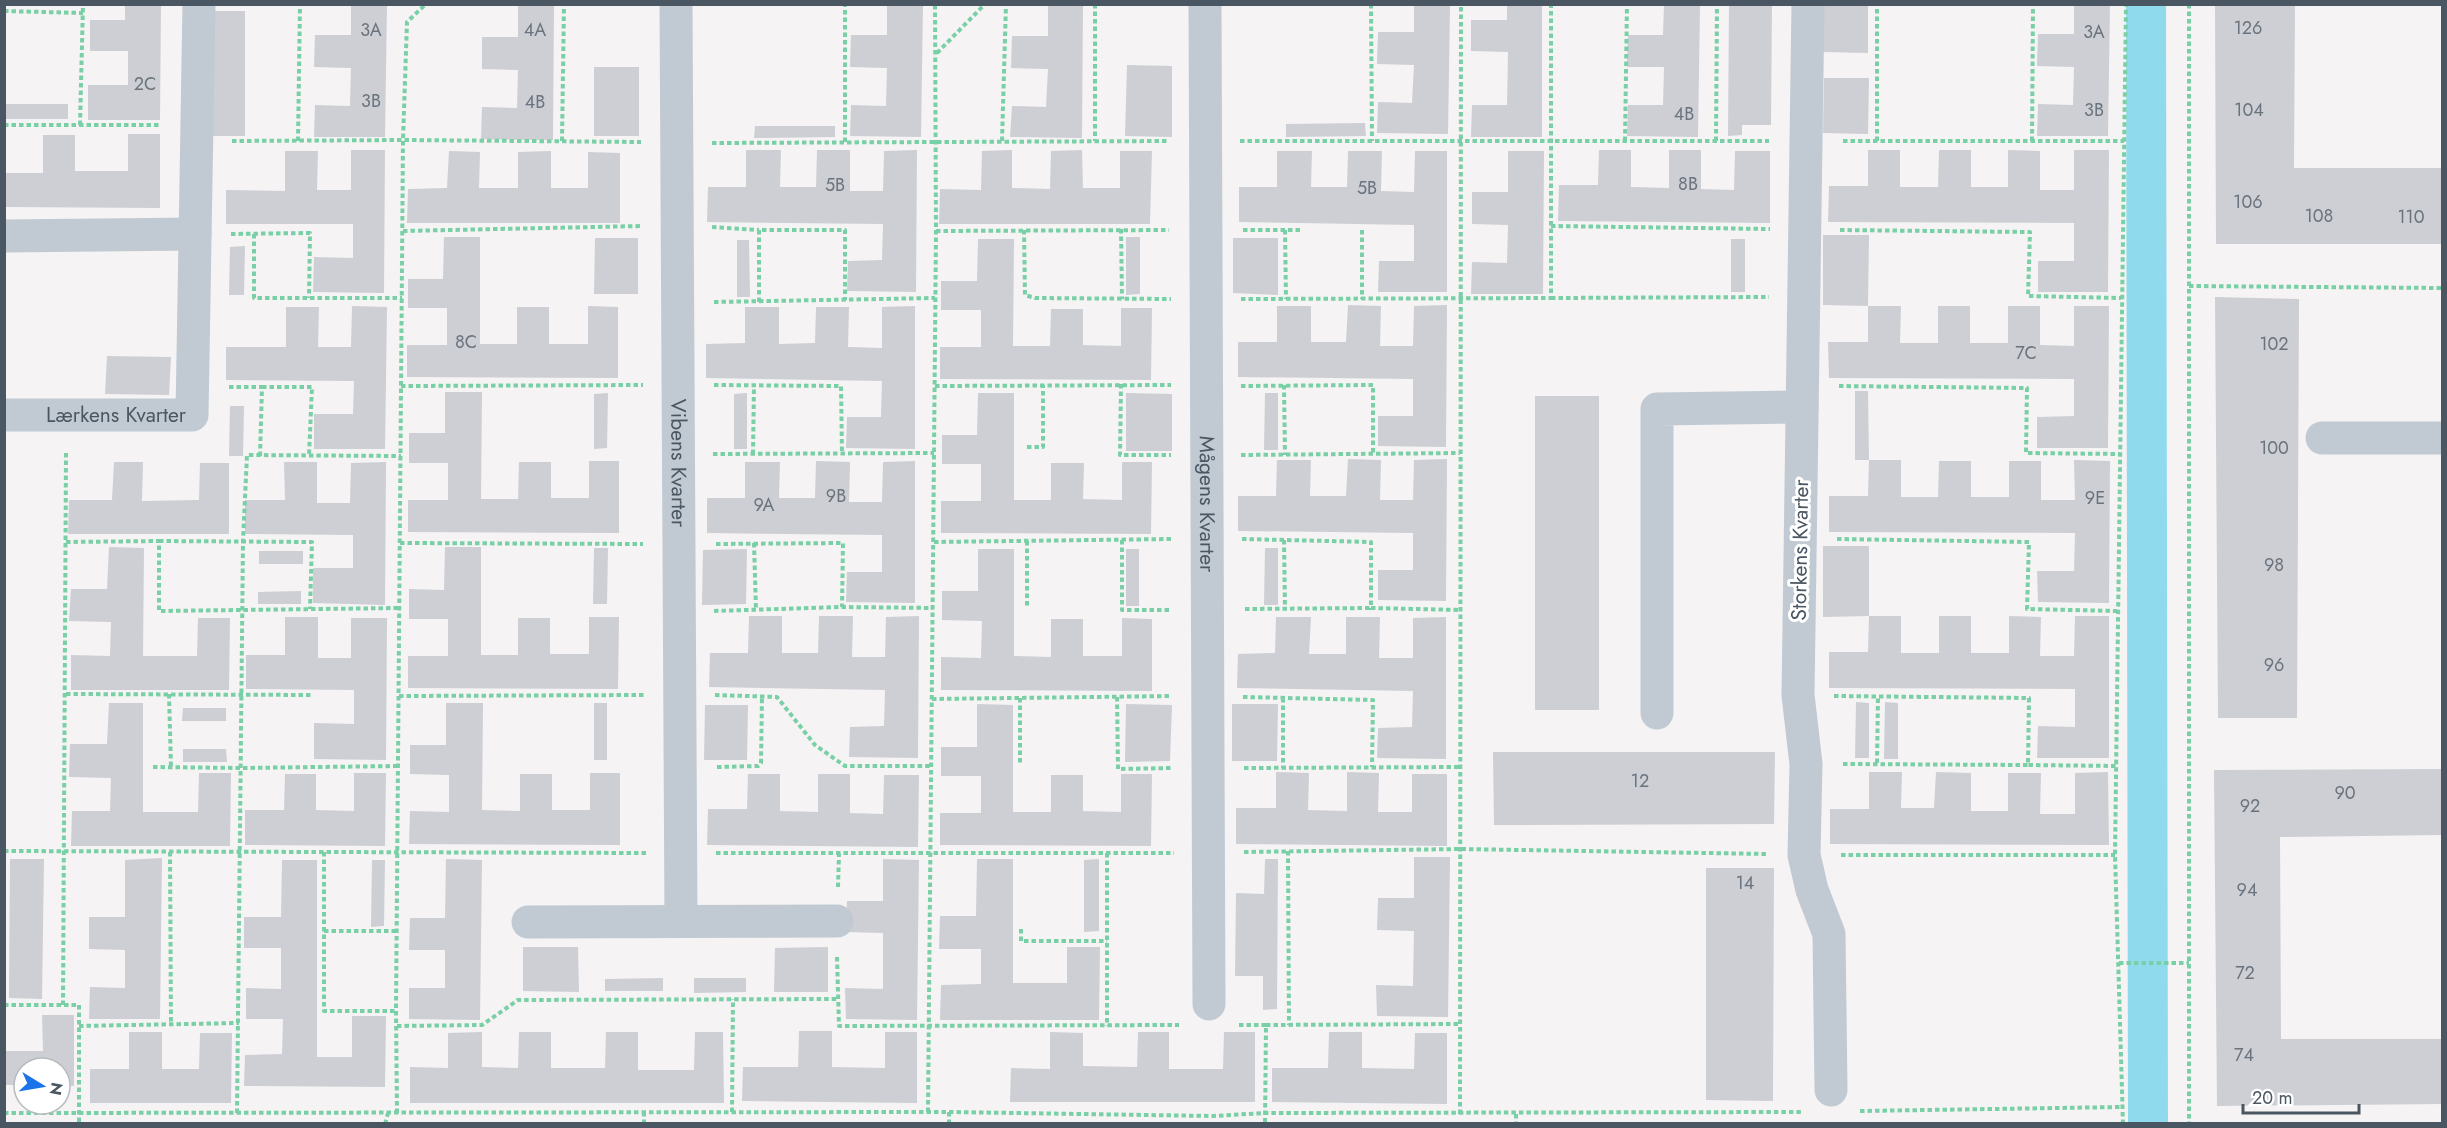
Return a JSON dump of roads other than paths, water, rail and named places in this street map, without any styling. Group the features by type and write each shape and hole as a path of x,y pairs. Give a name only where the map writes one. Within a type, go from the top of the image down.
{"street":[{"name":"Lærkens Kvarter","path":"4,415 192,415 199,4"},
{"name":"Vibens Kvarter","path":"676,4 681,921"},
{"name":"Mågens Kvarter","path":"1205,4 1210,1014"},
{"name":"Storkens Kvarter","path":"1808,4 1798,695 1806,764 1804,855 1812,890 1829,934 1831,1104"},
{"path":"4,236 195,234"},
{"path":"1657,713 1657,409 1802,396"},
{"path":"2322,438 2442,438"},
{"path":"528,922 837,921"}],"waterway":[{"path":"2146,4 2148,1124"}]}
